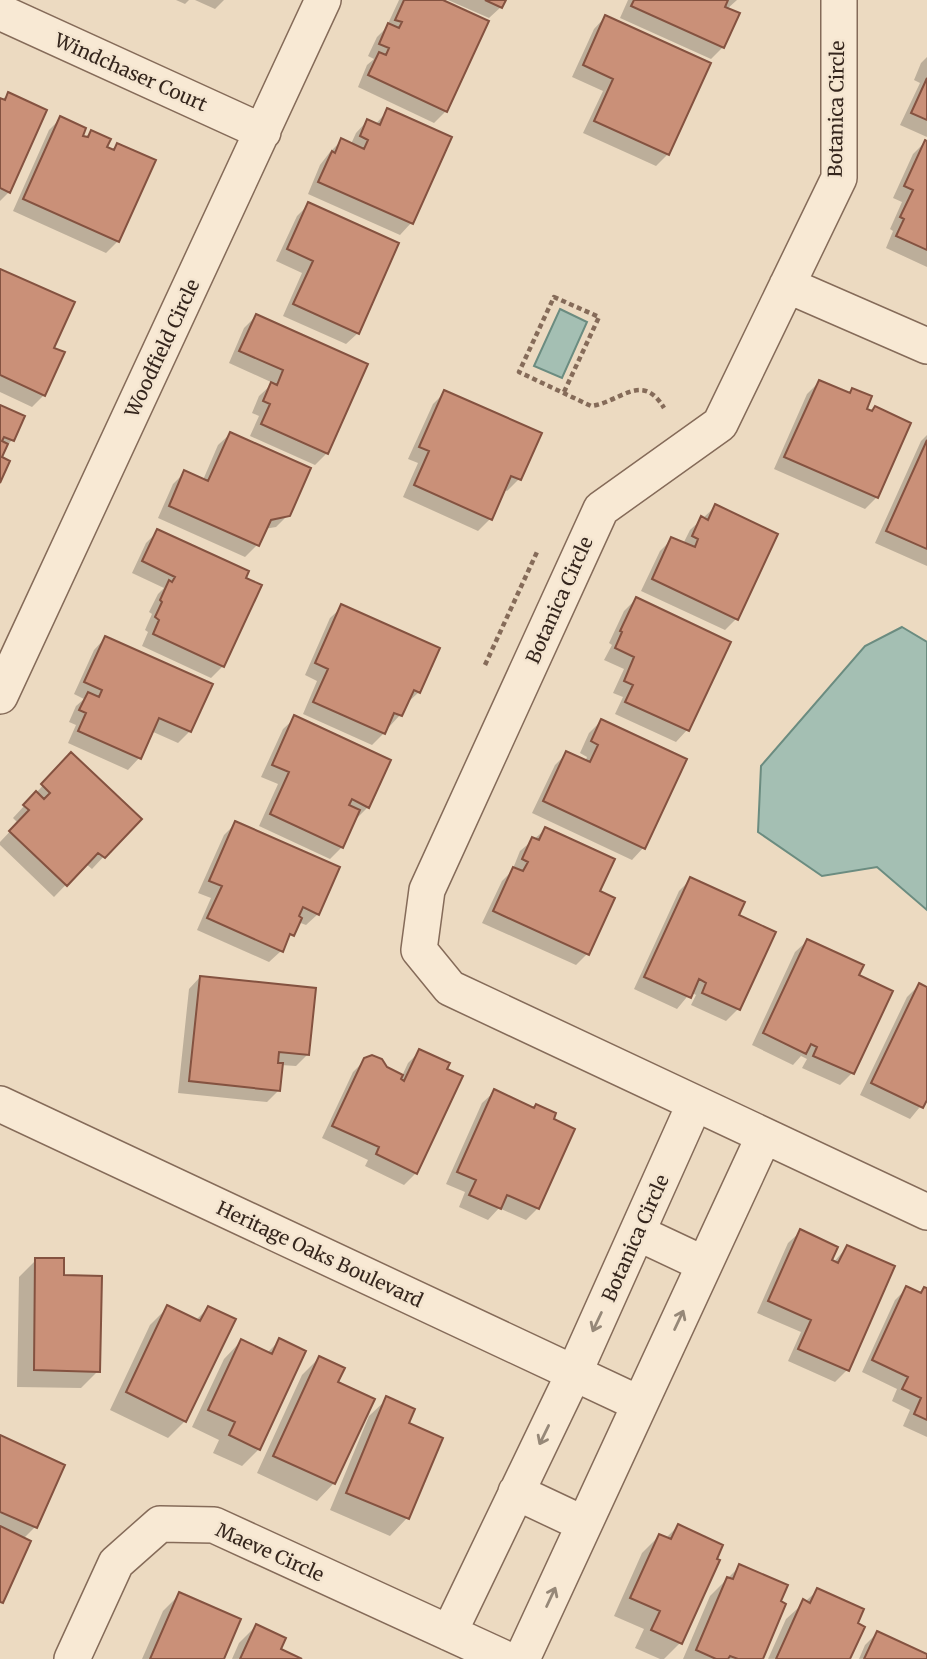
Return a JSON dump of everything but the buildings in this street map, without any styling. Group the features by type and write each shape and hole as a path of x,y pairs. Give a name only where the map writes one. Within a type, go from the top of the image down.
{"street":[{"name":"Woodfield Circle","path":"0,696 323,0"},
{"name":"Botanica Circle","path":"839,0 839,178 720,424 601,509 427,890 419,950 450,988 927,1212"},
{"name":"Windchaser Court","path":"0,12 263,132"},
{"path":"787,285 927,346"},
{"name":"Botanica Circle","path":"574,1373 695,1103"},
{"name":"Heritage Oaks Boulevard","path":"0,1104 640,1404"},
{"path":"522,1659 764,1136"},
{"path":"638,1233 704,1264"},
{"path":"449,1633 574,1373"},
{"path":"516,1492 584,1524"},
{"name":"Maeve Circle","path":"72,1659 116,1563 160,1524 214,1525 506,1659"}],"path":[{"path":"564,392 599,317 554,297 519,372 591,406 602,404 632,390 645,389 657,397 664,408"},
{"path":"485,665 537,552"}],"shaded area":[{"path":"560,309 587,322 562,378 534,366"},
{"path":"902,627 927,642 927,910 877,867 822,876 758,832 761,766 865,646"}]}
